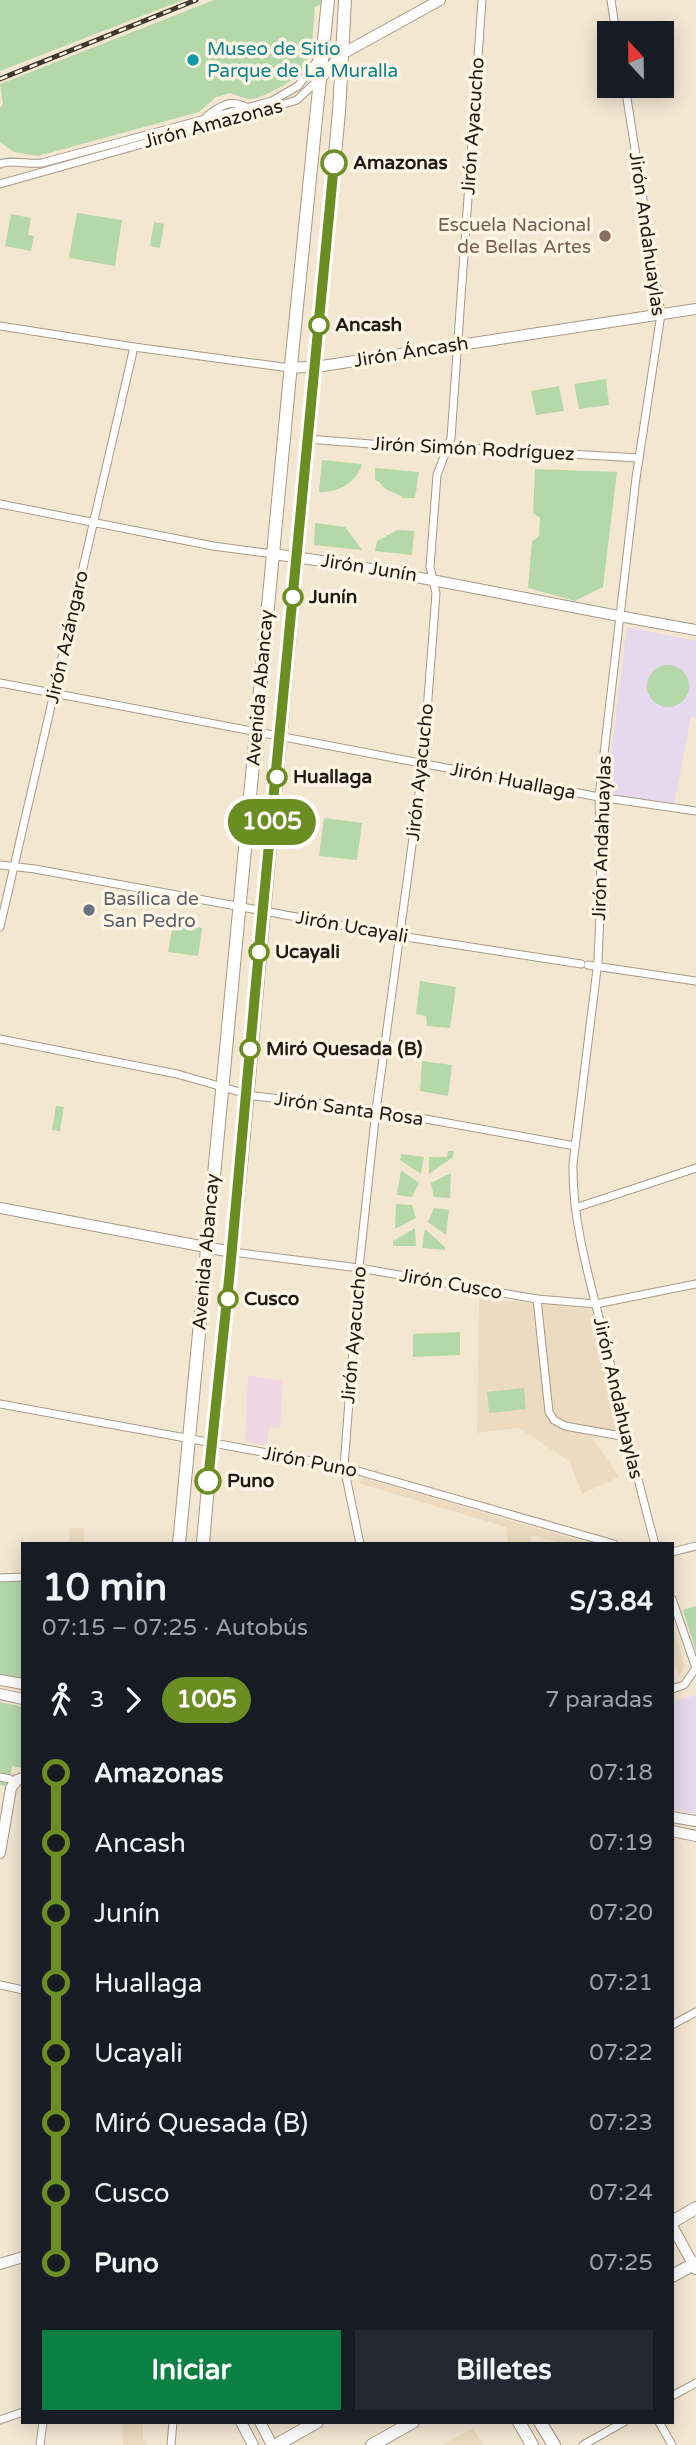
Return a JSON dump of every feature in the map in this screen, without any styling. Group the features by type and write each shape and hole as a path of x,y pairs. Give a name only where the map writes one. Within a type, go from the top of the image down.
{"main road":[{"name":"Avenida Abancay","path":"179,1542 290,368 328,0"},
{"name":"Avenida Abancay","path":"203,1542 339,112 345,0"},
{"path":"674,2224 696,2208"},
{"path":"674,2275 694,2263"},
{"path":"274,2445 313,2424"},
{"path":"372,2445 409,2424"},
{"path":"520,2424 532,2445"},
{"path":"541,2424 554,2445"}],"street":[{"name":"Jirón Amazonas","path":"0,184 102,150 297,100 342,54 440,0"},
{"name":"Jirón Ayacucho","path":"360,1542 344,1467 359,1268 376,1110 423,764 436,593 430,566 437,475 451,438 482,0"},
{"path":"611,0 615,21"},
{"name":"Jirón Amazonas","path":"163,133 205,118 272,101 305,79 324,51"},
{"path":"292,90 297,100"},
{"name":"Jirón Andahuaylas","path":"627,98 661,314 639,457 599,797 601,888 597,966 575,1146 573,1187 596,1304 654,1542"},
{"name":"Jirón Amazonas","path":"0,164 7,161 42,163 102,150"},
{"path":"12,163 16,169 13,180"},
{"name":"Jirón Áncash","path":"0,326 290,368 315,367 696,309"},
{"name":"Jirón Azángaro","path":"0,927 134,347"},
{"name":"Jirón Simón Rodríguez","path":"307,439 435,449 448,447 639,457"},
{"name":"Jirón Junín","path":"0,504 213,545 433,579 696,630"},
{"name":"Jirón Huallaga","path":"0,683 599,797 696,811"},
{"name":"Jirón Ucayali","path":"0,865 400,936 696,981"},
{"name":"Jirón Santa Rosa","path":"0,1039 177,1074 247,1094 376,1110 575,1146"},
{"path":"575,1208 696,1168"},
{"name":"Jirón Cusco","path":"0,1208 207,1248 359,1268 537,1299 596,1304 696,1284"},
{"path":"537,1299 549,1412 554,1420 565,1426 628,1437"},
{"name":"Jirón Puno","path":"0,1404 344,1467 607,1542"},
{"path":"674,1552 696,1546"},
{"path":"0,1578 21,1577"},
{"path":"674,1605 692,1663 696,1668 684,1685 674,1688"},
{"path":"0,1680 21,1684"},
{"path":"0,1694 21,1699"},
{"path":"0,1777 18,1781 0,1853"},
{"path":"674,1817 696,1821"},
{"path":"674,1831 696,1836"},
{"path":"0,1985 21,1990"},
{"path":"674,2024 696,2011"},
{"path":"674,2228 694,2263"},
{"path":"0,2264 21,2258"},
{"path":"674,2395 696,2383"},
{"path":"0,2420 21,2413"},
{"path":"40,2445 43,2424"},
{"path":"171,2445 173,2424"},
{"path":"242,2424 253,2445"},
{"path":"261,2424 274,2445"},
{"path":"583,2445 620,2424"},
{"path":"660,2424 672,2445"}],"shaded area":[{"path":"627,627 696,641 696,717 691,717 674,804 606,793"},
{"path":"479,1298 592,1309 624,1439 591,1436 619,1477 582,1494 569,1461 519,1428 477,1433"},
{"path":"248,1375 283,1381 280,1428 270,1427 266,1446 245,1441"},
{"path":"363,1478 585,1542 558,1542 531,1535 531,1542 508,1542 506,1527 358,1483"},
{"path":"69,1528 84,1528 84,1542 70,1542"},
{"path":"674,1630 685,1666 679,1676 674,1660"},
{"path":"696,1695 696,1814 674,1809 674,1701"},
{"path":"122,2424 143,2424 143,2440 147,2441 146,2445 123,2445"},
{"path":"473,2428 483,2445 442,2445"}],"green space":[{"path":"0,0 183,0 0,71"},
{"path":"214,0 328,0 315,7 311,48 303,68 285,84 265,95 251,99 230,93 216,97 199,112 38,156 14,152 0,142 0,108 3,104 0,84"},
{"path":"77,213 122,220 115,266 69,258"},
{"path":"11,214 31,218 28,235 34,236 31,251 5,246"},
{"path":"154,222 164,224 160,248 150,246"},
{"path":"606,379 609,405 579,409 574,384"},
{"path":"559,386 564,411 536,415 531,391"},
{"path":"322,460 362,464 356,477 345,486 333,491 319,492"},
{"path":"375,468 419,472 415,498 403,498 386,489 375,480"},
{"path":"535,469 617,472 603,587 575,601 528,588 532,542 539,536 540,518 533,513"},
{"path":"315,523 345,527 362,550 314,545"},
{"path":"397,530 414,531 412,555 375,551 377,541"},
{"path":"668,665 683,671 689,686 683,701 668,707 653,701 647,686 653,671"},
{"path":"324,818 362,823 357,860 319,856"},
{"path":"173,924 202,928 198,956 168,952"},
{"path":"420,981 456,987 450,1028 427,1026 426,1016 416,1014"},
{"path":"422,1061 452,1065 448,1096 420,1091"},
{"path":"56,1106 64,1107 60,1131 52,1130"},
{"path":"448,1151 454,1151 453,1157 429,1174 429,1157 447,1157"},
{"path":"401,1154 424,1157 421,1174 400,1160"},
{"path":"401,1170 419,1183 412,1197 397,1195"},
{"path":"451,1173 450,1198 434,1197 431,1183"},
{"path":"396,1204 412,1205 416,1218 395,1229"},
{"path":"434,1208 449,1210 446,1235 428,1222"},
{"path":"415,1228 416,1246 393,1246 393,1241"},
{"path":"425,1229 445,1247 445,1250 422,1248"},
{"path":"460,1332 460,1355 413,1357 413,1334"},
{"path":"524,1388 526,1409 489,1413 487,1392"},
{"path":"0,1582 21,1582 21,1679 0,1674"},
{"path":"696,1606 696,1652 683,1610"},
{"path":"0,1702 21,1707 21,1768 12,1766 9,1784 0,1785"}],"railway":[{"path":"0,79 196,0"}],"bus line":[{"name":"1005","path":"208,1481 244,1130 334,163"}],"place":[{"name":"Museo de Sitio Parque de La Muralla","path":"193,60"},
{"name":"Amazonas","path":"334,163"},
{"name":"Escuela Nacional de Bellas Artes","path":"605,236"},
{"name":"Ancash","path":"319,325"},
{"name":"Junín","path":"293,597"},
{"name":"Huallaga","path":"277,777"},
{"name":"Basílica de San Pedro","path":"89,910"},
{"name":"Ucayali","path":"259,952"},
{"name":"Miró Quesada (B)","path":"250,1049"},
{"name":"Cusco","path":"228,1299"},
{"name":"Puno","path":"208,1481"}]}
